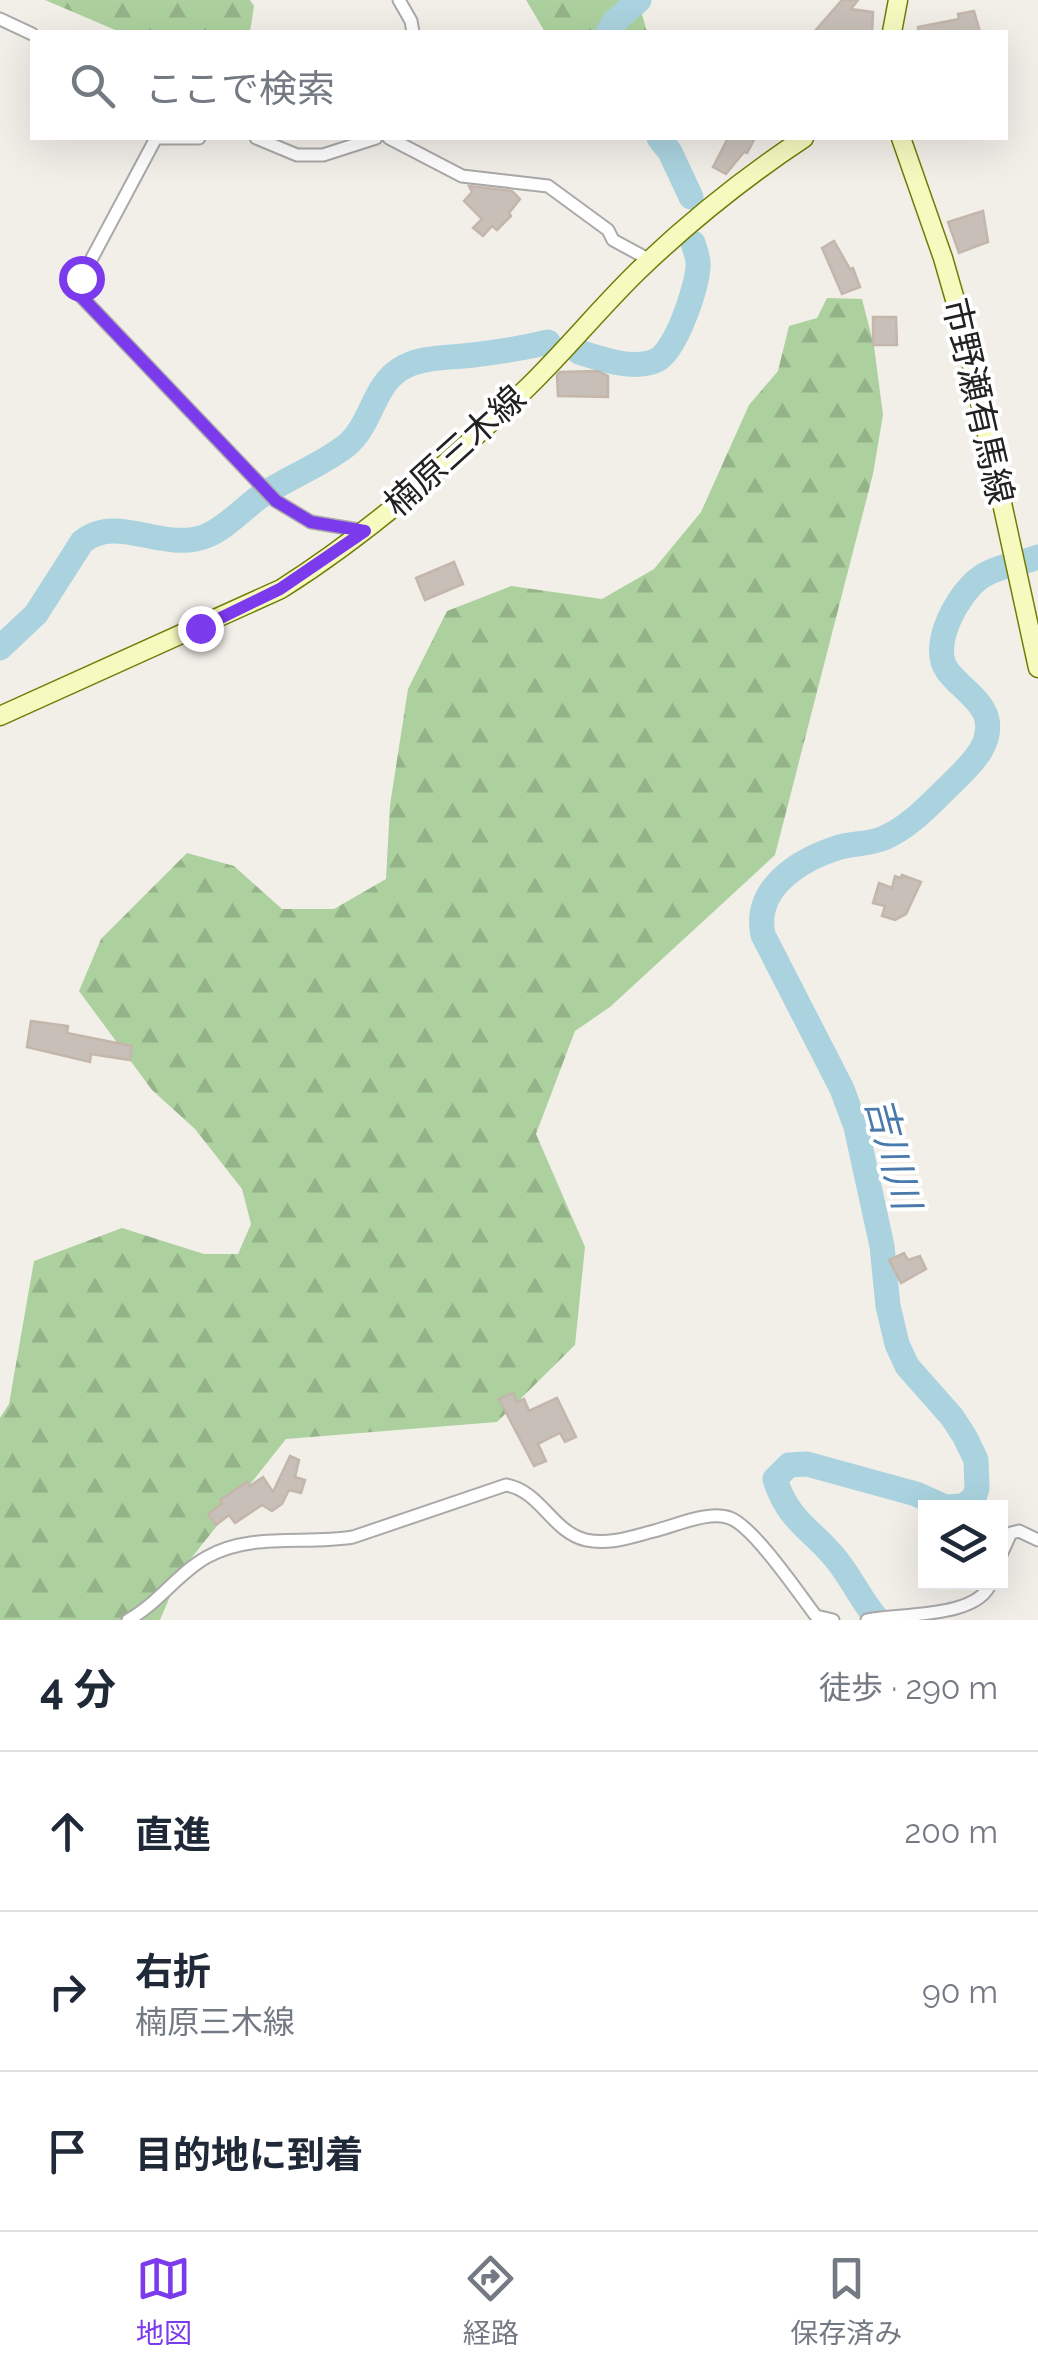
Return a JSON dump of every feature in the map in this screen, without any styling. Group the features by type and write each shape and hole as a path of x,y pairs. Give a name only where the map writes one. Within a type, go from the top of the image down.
{"main road":[{"path":"892,30 898,0"},
{"name":"楠原三木線","path":"0,716 280,589 365,531 530,385 650,260 740,183 801,140"},
{"name":"市野瀬有馬線","path":"902,140 966,338 1038,668"}],"street":[{"path":"399,0 412,30"},
{"path":"0,19 30,33"},
{"path":"155,140 75,290 276,501 311,522 365,531"},
{"path":"261,140 297,155 323,155 370,140"},
{"path":"394,140 462,176 548,186 608,230 613,240 650,260"},
{"path":"128,1620 190,1568 240,1542 353,1537 506,1485 521,1488 570,1536 592,1541 616,1541 711,1517 731,1518 777,1561 816,1616 833,1620"},
{"path":"1008,1540 1011,1533 1019,1531 1038,1540"},
{"path":"867,1620 970,1604 989,1590"}],"green space":[{"path":"45,0 250,0 254,6 250,30 115,30"},
{"path":"526,0 638,0 646,30 544,30"},
{"path":"827,298 862,299 874,346 883,415 873,474 775,855 610,1007 575,1031 536,1134 585,1247 575,1345 497,1422 286,1439 181,1571 160,1620 0,1620 0,1418 9,1404 34,1261 122,1228 204,1254 238,1254 251,1224 242,1189 195,1129 152,1090 79,991 101,939 187,853 234,866 282,909 334,909 386,879 390,805 408,689 447,611 511,586 602,599 654,569 701,512 749,405 778,371 789,326 817,318"}],"building":[{"path":"842,0 858,0 851,9 873,12 872,30 816,30"},
{"path":"974,11 979,30 918,30 959,19 958,14"},
{"path":"727,140 754,140 726,174 713,167"},
{"path":"469,186 512,191 520,199 497,230 492,226 483,236 473,228 482,219 464,201 472,192"},
{"path":"983,211 988,242 959,253 948,222"},
{"path":"834,241 850,269 853,268 860,287 842,294 822,248"},
{"path":"873,317 896,317 897,345 873,345"},
{"path":"598,371 608,376 608,397 558,396 560,372"},
{"path":"454,562 463,584 425,600 416,578"},
{"path":"895,876 921,882 906,914 895,920 882,916 885,906 873,903 879,883 892,888"},
{"path":"31,1021 68,1026 67,1033 132,1046 130,1060 91,1054 90,1062 27,1047"},
{"path":"904,1253 908,1260 920,1256 926,1269 901,1283 889,1260"},
{"path":"513,1393 517,1402 524,1399 529,1411 557,1398 576,1437 565,1442 560,1433 538,1444 546,1461 534,1466 499,1399"},
{"path":"290,1456 299,1460 295,1477 305,1480 301,1493 289,1490 282,1504 272,1511 262,1505 235,1523 229,1515 216,1525 208,1514 222,1504 220,1500 247,1482 250,1486 263,1477 273,1492"}],"waterway":[{"path":"609,30 639,0"},
{"path":"661,140 691,197"},
{"path":"579,352 628,364 648,363 664,354 678,332 694,289 698,263 693,243"},
{"path":"0,648 36,614 82,542 96,534 126,532 174,540 206,536 262,495 347,445 362,427 383,386 407,365 548,342"},
{"name":"吉川川","path":"878,1620 833,1555 796,1518 775,1479 789,1465 807,1464 916,1494 945,1507 963,1506 974,1498 977,1488 976,1460 952,1417 907,1366 897,1344 888,1306 882,1246 856,1127 842,1089 763,935 762,918 773,889 796,867 840,847 893,833 927,807 978,755 987,737 986,716 979,703 947,670 942,659 944,634 956,606 972,584 994,570 1038,557"}],"route":[{"path":"81,278 75,290 276,501 311,522 365,531 280,589 200,628"}]}
